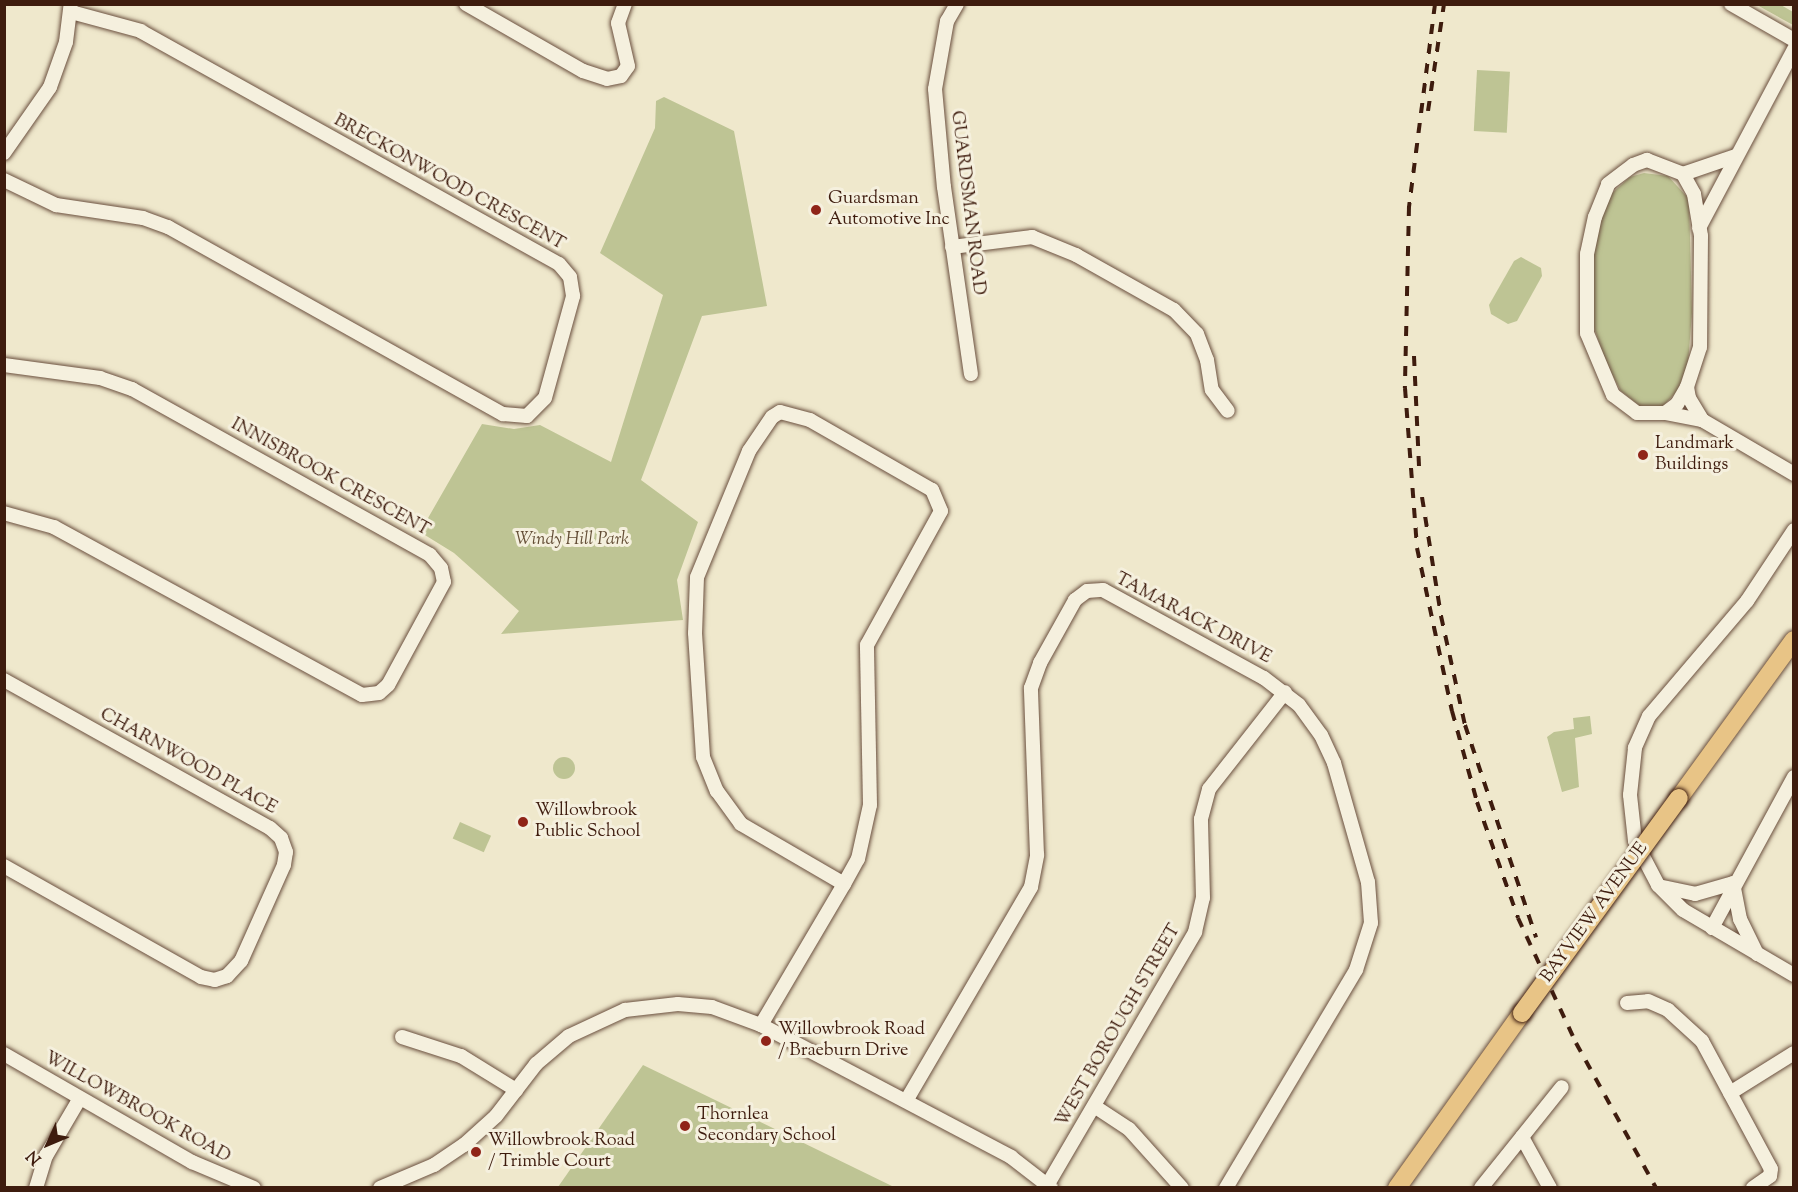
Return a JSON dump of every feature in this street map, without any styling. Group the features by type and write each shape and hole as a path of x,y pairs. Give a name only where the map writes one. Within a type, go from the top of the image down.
{"main road":[{"name":"BAYVIEW AVENUE","path":"1397,1188 1794,640"}],"street":[{"path":"466,4 583,71 607,79 621,76 628,66 618,23 625,4"},
{"name":"GUARDSMAN ROAD","path":"957,4 947,21 935,71 952,247 971,374"},
{"path":"1731,4 1794,40"},
{"path":"4,153 50,87 66,42 71,8"},
{"name":"BRECKONWOOD CRESCENT","path":"4,180 46,202 143,218 168,227 503,414 527,416 545,398 573,296 570,277 559,264 141,31 71,8"},
{"path":"1700,228 1794,49"},
{"path":"1734,161 1683,174 1647,160 1618,173 1608,184 1595,217 1587,254 1587,333 1602,375 1613,394 1637,413 1665,413 1702,420 1794,474"},
{"path":"1665,413 1687,387 1700,346 1702,326 1700,228 1694,194 1683,174"},
{"path":"952,247 1032,237 1076,255 1174,310 1197,334 1207,360 1212,390 1228,411"},
{"name":"INNISBROOK CRESCENT","path":"4,365 100,378 132,389 430,555 441,567 444,582 388,685 379,693 362,695 54,527 4,513"},
{"path":"1687,387 1689,398 1702,420"},
{"path":"761,1025 844,884 858,859 870,806 867,645 937,522 940,502 932,490 810,420 780,412 772,417 749,451 697,577 695,633 703,757 717,791 741,824 844,884"},
{"path":"1794,530 1747,600 1649,716 1635,748 1630,795 1635,841 1658,885 1683,910 1794,975"},
{"name":"TAMARACK DRIVE","path":"906,1101 1031,887 1037,855 1030,695 1040,663 1076,600 1095,590 1111,593 1285,692 1316,727 1334,764 1368,882 1371,923 1356,970 1226,1188"},
{"name":"CHARNWOOD PLACE","path":"4,680 270,828 281,838 286,852 284,865 241,961 227,976 214,980 201,977 4,866"},
{"name":"WEST BOROUGH STREET","path":"1049,1186 1195,932 1203,898 1201,819 1209,789 1285,692"},
{"path":"1712,928 1733,883 1794,777"},
{"path":"1658,885 1695,894 1733,883"},
{"path":"1733,883 1740,919 1757,954"},
{"path":"1627,1003 1648,1001 1693,1029 1771,1169 1770,1176 1753,1188"},
{"path":"380,1188 448,1156 484,1127 536,1064 569,1036 626,1010 658,1004 698,1005 761,1025 1011,1157 1049,1186"},
{"path":"402,1037 461,1056 516,1090"},
{"path":"1730,1093 1794,1053"},
{"name":"WILLOWBROOK ROAD","path":"4,1054 207,1170 239,1186 254,1188"},
{"path":"1481,1188 1562,1088"},
{"path":"36,1188 46,1156 80,1098"},
{"path":"1094,1106 1128,1129 1182,1188"},
{"path":"1522,1137 1550,1188"}],"green space":[{"path":"1757,5 1781,5 1793,12 1793,25"},
{"path":"1477,70 1510,72 1507,133 1474,131"},
{"name":"Windy Hill Park","path":"664,97 734,131 767,306 702,316 641,480 698,522 677,580 683,620 501,634 519,611 454,553 420,532 482,424 514,429 540,425 611,462 663,295 600,253 655,128 656,101"},
{"path":"1644,173 1668,176 1689,199 1692,312 1688,364 1677,391 1664,405 1645,410 1621,391 1606,363 1593,324 1591,267 1603,210 1610,195 1630,177"},
{"path":"1521,257 1541,268 1542,276 1517,321 1508,324 1491,314 1489,305 1514,261"},
{"path":"1590,716 1592,734 1575,738 1579,787 1562,792 1547,737 1554,732 1574,729 1573,718"},
{"path":"564,757 572,760 575,768 572,776 564,779 556,776 553,768 556,760"},
{"path":"460,822 491,836 484,852 453,838"},
{"name":"Thornlea Secondary School","path":"643,1065 894,1187 558,1187"}],"railway":[{"path":"1435,4 1409,206 1405,388 1417,548 1452,711 1477,802 1518,918 1576,1043 1656,1188"},
{"path":"1428,111 1444,4"},
{"path":"1414,356 1419,467"},
{"path":"1422,497 1441,616 1465,725 1536,937"}],"place":[{"name":"Guardsman Automotive Inc","path":"816,210"},
{"name":"Landmark Buildings","path":"1643,455"},
{"name":"Willowbrook Public School","path":"523,822"},
{"name":"Willowbrook Road / Braeburn Drive","path":"766,1041"},
{"name":"Thornlea Secondary School","path":"685,1126"},
{"name":"Willowbrook Road / Trimble Court","path":"476,1152"}]}
